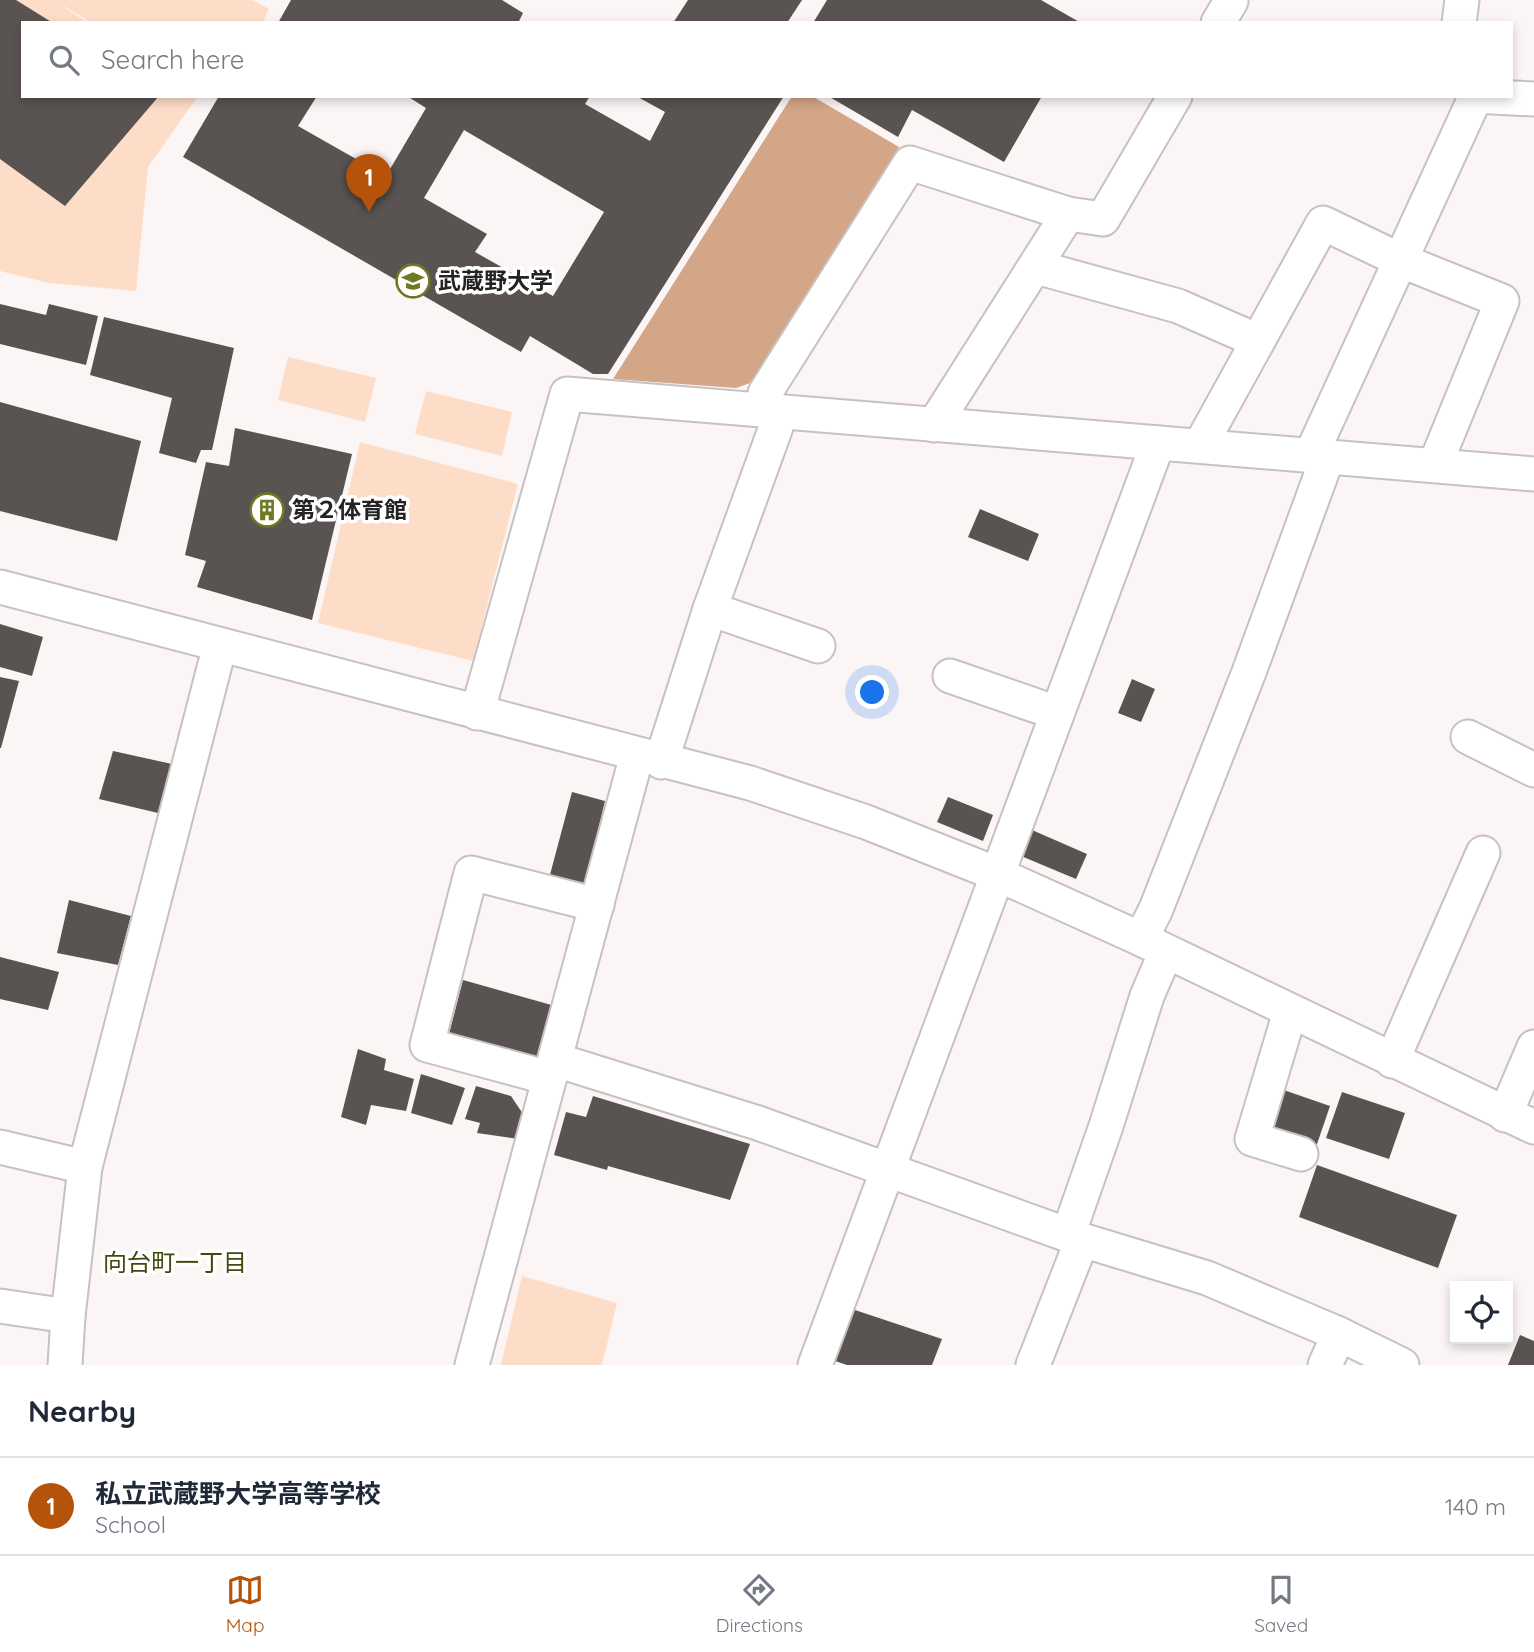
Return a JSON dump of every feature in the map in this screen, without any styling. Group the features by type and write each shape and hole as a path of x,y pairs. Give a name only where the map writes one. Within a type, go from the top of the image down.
{"street":[{"path":"1219,21 1229,0 1243,0"},
{"path":"1459,21 1462,0"},
{"path":"472,1365 597,905 649,758 710,610 776,427 765,393 910,163 1068,214 1103,219 1174,98"},
{"path":"1033,1365 1075,1238 1106,1126 1147,996 1156,909 1249,672 1320,455 1474,98"},
{"path":"1504,98 1534,99"},
{"path":"934,425 1068,214"},
{"path":"1200,446 1323,223 1402,261 1502,301 1435,465"},
{"path":"1036,267 1178,306 1258,341"},
{"path":"477,713 567,394 1534,474"},
{"path":"814,1365 1158,443"},
{"path":"0,587 750,783 866,822 997,874 1519,1121 1534,1047"},
{"path":"710,610 818,646"},
{"path":"65,1365 85,1167 220,645"},
{"path":"950,676 1057,713"},
{"path":"1468,737 1534,770"},
{"path":"1392,1061 1483,853"},
{"path":"597,905 471,873 427,1045 552,1069 758,1123 1075,1238 1207,1278 1339,1334 1402,1365"},
{"path":"1290,1012 1252,1139 1301,1154"},
{"path":"0,1147 85,1167"},
{"path":"0,1306 68,1316"},
{"path":"1325,1365 1339,1334"}],"shaded area":[{"path":"0,0 252,0 269,9 263,21 89,21 55,1 85,21 21,21 21,98 197,98 148,167 136,291 49,283 0,271"},
{"path":"791,98 815,98 899,147 756,381 736,388 613,379"},
{"path":"288,357 376,378 365,422 278,400"},
{"path":"426,391 512,412 502,456 415,434"},
{"path":"360,442 518,484 473,661 318,623"},
{"path":"522,1276 617,1303 602,1365 501,1365"}],"building":[{"path":"0,0 16,0 50,21 21,21 21,98 157,98 65,206 0,159"},
{"path":"291,0 502,0 523,13 519,21 279,21"},
{"path":"688,0 802,0 788,21 674,21"},
{"path":"827,0 1041,0 1078,21 814,21"},
{"path":"218,98 316,98 298,126 386,176 426,108 410,98 589,98 585,104 650,141 665,112 640,98 783,98 608,374 593,374 530,336 521,352 183,157","holes":["464,130 604,212 553,296 475,252 487,234 424,198"]},
{"path":"831,98 1041,98 1004,162 912,110 898,137"},
{"path":"0,304 46,315 49,304 98,316 86,365 0,344"},
{"path":"104,317 234,348 212,450 201,450 196,463 159,453 172,398 90,375"},
{"path":"0,402 141,441 117,541 0,511"},
{"name":"第２体育館","path":"235,428 352,454 312,620 197,587 206,561 185,555 206,462 229,466"},
{"path":"980,509 1039,534 1028,561 968,537"},
{"path":"0,624 43,637 32,676 0,667"},
{"path":"0,677 19,681 1,748 0,748"},
{"path":"1132,679 1155,689 1141,722 1118,713"},
{"path":"113,751 172,764 158,813 99,799"},
{"path":"572,792 605,801 583,895 547,886"},
{"path":"948,797 993,815 983,841 937,822"},
{"path":"1032,830 1087,854 1076,879 1021,856"},
{"path":"69,900 131,916 118,965 57,953"},
{"path":"0,957 59,972 48,1010 0,999"},
{"path":"463,980 555,1006 542,1059 449,1034"},
{"path":"358,1049 386,1059 384,1070 414,1079 406,1111 371,1105 366,1125 341,1117"},
{"path":"421,1074 465,1088 452,1125 411,1113"},
{"path":"476,1086 511,1096 523,1114 518,1139 477,1133 480,1123 465,1119"},
{"path":"1275,1087 1330,1106 1316,1147 1261,1130"},
{"path":"1342,1092 1405,1113 1389,1159 1326,1138"},
{"path":"593,1096 750,1144 730,1200 608,1166 607,1170 554,1155 566,1112 586,1117"},
{"path":"1317,1165 1457,1215 1438,1268 1299,1217"},
{"path":"849,1308 942,1339 932,1365 847,1365 832,1360"},
{"path":"1520,1335 1534,1341 1534,1365 1508,1365"}],"place":[{"name":"私立武蔵野大学高等学校","path":"369,212"},
{"name":"武蔵野大学","path":"413,281"},
{"name":"第２体育館","path":"267,510"}],"district":[{"name":"向台町一丁目","path":"175,1263"}]}
